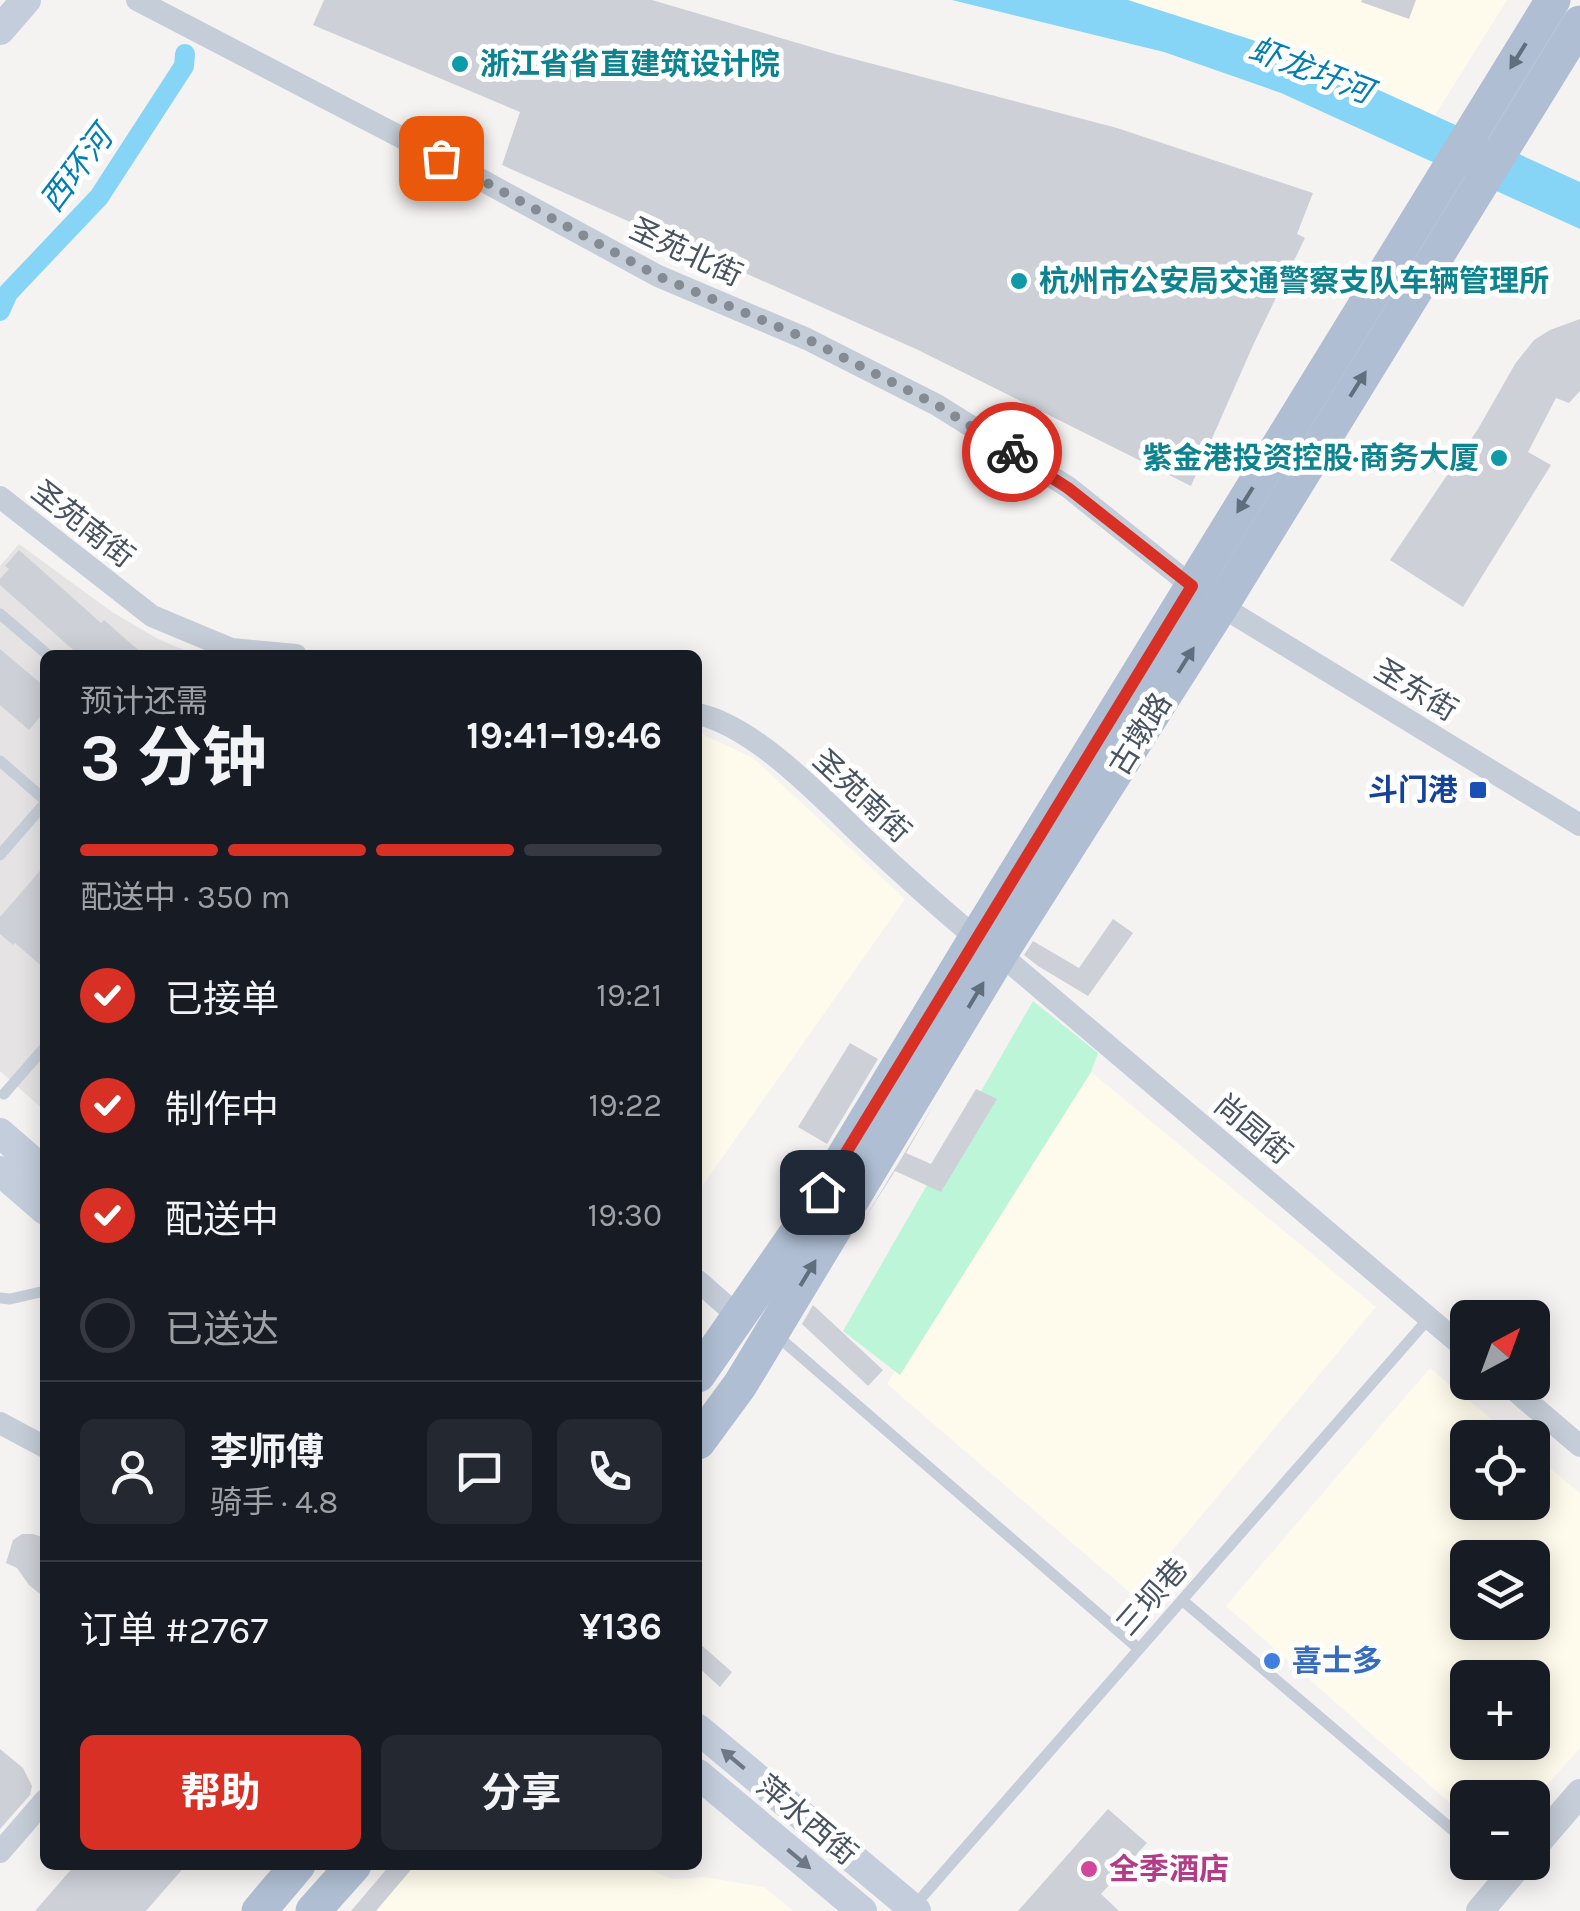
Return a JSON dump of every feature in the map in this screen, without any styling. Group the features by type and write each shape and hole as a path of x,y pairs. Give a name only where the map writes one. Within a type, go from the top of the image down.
{"main road":[{"path":"0,30 26,0"},
{"name":"古墩路","path":"1206,596 1443,179 1553,0"},
{"name":"古墩路","path":"702,1369 988,946 1206,596 1476,192 1580,24"},
{"name":"古墩路","path":"702,1437 740,1385 772,1331 988,946"},
{"path":"0,1133 40,1168"},
{"path":"0,1171 40,1206"},
{"name":"萍水西街","path":"702,1732 914,1910"},
{"name":"萍水西街","path":"702,1777 862,1911"},
{"path":"259,1911 294,1870"},
{"path":"313,1911 350,1870"}],"street":[{"name":"圣苑北街","path":"136,0 658,276 807,339 937,405 1068,488 1206,596"},
{"name":"圣苑南街","path":"0,496 152,616 242,650"},
{"name":"圣东街","path":"1206,596 1580,825"},
{"name":"圣苑南街","path":"702,715 764,747 927,896 988,946"},
{"name":"尚园街","path":"988,946 1450,1335"},
{"path":"702,1285 739,1317"},
{"path":"1526,1400 1580,1446"},
{"path":"0,1423 40,1444"},
{"path":"1550,1828 1580,1794"},
{"path":"0,1852 40,1806"},
{"path":"1480,1911 1502,1880"}],"lane":[{"path":"0,614 42,650"},
{"path":"0,761 40,797"},
{"path":"0,854 40,807"},
{"path":"4,1094 40,1053"},
{"path":"0,1298 10,1300 40,1293"},
{"name":"三坝巷","path":"914,1910 1430,1318"},
{"path":"772,1331 1139,1649"},
{"path":"1182,1600 1450,1829"}],"shaded area":[{"path":"1070,0 1507,0 1427,128"},
{"path":"19,544 112,612 184,650 40,650 40,1107 0,1071 0,566"},
{"path":"702,734 753,758 905,899 702,1186"},
{"path":"1091,1072 1376,1307 1134,1596 887,1384"},
{"path":"1430,1368 1450,1385 1450,1400 1468,1400 1493,1420 1450,1420 1450,1520 1550,1520 1550,1468 1580,1493 1580,1748 1550,1782 1450,1780 1450,1803 1226,1606"},
{"path":"391,1870 651,1870 672,1879 703,1877 764,1887 793,1911 354,1911"}],"green space":[{"path":"1033,1001 1098,1053 1091,1072 900,1375 843,1331"}],"water":[{"name":"虾龙圩河","path":"952,0 1128,0 1309,58 1580,182 1580,229 1281,93 1164,52"}],"building":[{"name":"杭州市公安局交通警察支队车辆管理所","path":"324,0 652,0 835,54 1117,128 1313,193 1297,234 1305,238 1191,486 916,349 502,165 520,112 313,25"},
{"path":"1362,0 1416,0 1409,19"},
{"name":"紫金港投资控股·商务大厦","path":"1580,319 1580,391 1569,403 1556,398 1528,452 1551,465 1463,607 1390,560 1478,429 1515,364 1534,340"},
{"path":"19,550 101,623 104,620 138,650 73,650 0,585 9,569 5,566"},
{"path":"0,649 40,683 40,717 29,730 0,705"},
{"path":"40,871 40,965 0,934 0,917"},
{"path":"1113,919 1133,933 1088,996 1024,955 1033,941 1079,968"},
{"path":"850,1043 878,1059 827,1144 798,1127"},
{"path":"976,1089 997,1099 941,1192 895,1171 859,1228 936,1101 906,1153 931,1164"},
{"path":"813,1305 883,1370 868,1386 802,1324"},
{"path":"22,1534 40,1536 40,1594 17,1568 6,1563 13,1540"},
{"path":"702,1646 732,1672 720,1687 702,1671"},
{"path":"0,1749 23,1768 32,1786 30,1795 0,1829"},
{"name":"全季酒店","path":"1108,1809 1147,1843 1101,1894 1119,1911 1018,1911"},
{"path":"71,1870 182,1870 146,1911 35,1911"},
{"path":"386,1870 411,1870 376,1911 351,1911"}],"waterway":[{"name":"西环河","path":"0,311 8,293 99,197 184,66 185,54"}],"way so far":[{"path":"441,158 658,276 807,339 937,405 1012,452"}],"place":[{"name":"浙江省省直建筑设计院","path":"460,64"},
{"name":"杭州市公安局交通警察支队车辆管理所","path":"1019,281"},
{"name":"紫金港投资控股·商务大厦","path":"1499,458"},
{"name":"斗门港","path":"1478,790"},
{"name":"喜士多","path":"1272,1661"},
{"name":"全季酒店","path":"1089,1869"}],"route":[{"path":"822,1192 1192,586 1068,488 1012,452"}]}
